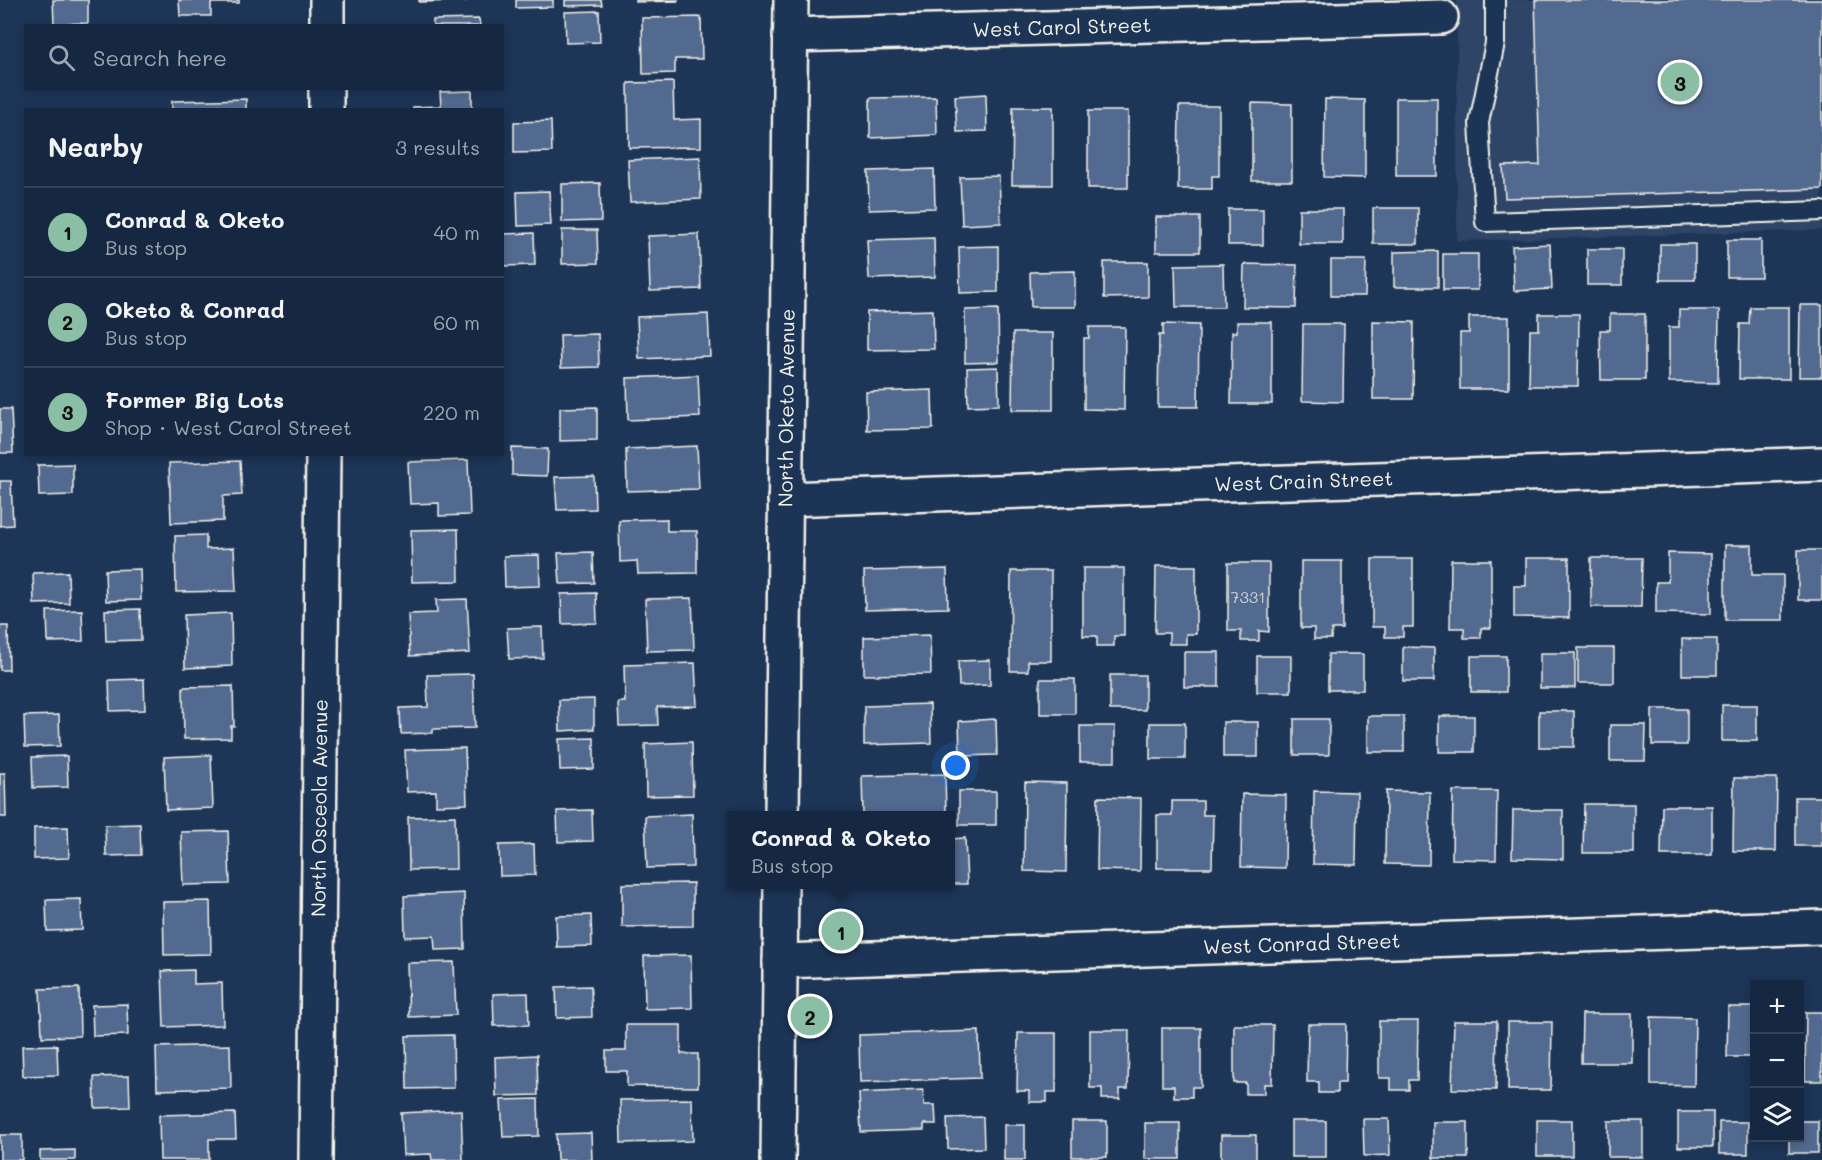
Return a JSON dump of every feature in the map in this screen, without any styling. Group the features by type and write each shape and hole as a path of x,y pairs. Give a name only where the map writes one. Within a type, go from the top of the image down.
{"street":[{"path":"327,0 327,24"},
{"name":"North Oketo Avenue","path":"782,811 791,0"},
{"name":"West Carol Street","path":"790,34 1442,17"},
{"path":"326,90 326,108"},
{"name":"North Osceola Avenue","path":"316,1160 323,456"},
{"name":"West Crain Street","path":"785,499 1822,464"},
{"path":"778,1160 781,889"},
{"name":"West Conrad Street","path":"780,961 1822,927"}],"lane":[{"path":"1495,0 1495,43 1479,123 1485,222 1822,211"}],"shaded area":[{"path":"1457,0 1822,0 1822,230 1457,241"}],"building":[{"path":"53,0 88,0 88,23 54,24"},
{"path":"179,0 239,0 239,3 211,3 211,16 180,16"},
{"path":"419,0 466,0 466,1 419,2"},
{"path":"516,0 553,0 553,7 516,8"},
{"path":"565,0 601,0 602,5 565,6"},
{"path":"636,0 678,0 678,1 636,2"},
{"path":"1535,0 1822,0 1822,189 1505,198 1503,166 1540,165"},
{"path":"599,11 600,42 566,43 565,12"},
{"path":"701,17 702,59 675,59 675,73 643,74 642,18"},
{"path":"479,19 480,24 433,24 433,20"},
{"path":"673,82 674,120 701,119 701,147 629,148 628,83"},
{"path":"472,91 472,108 413,108 441,106 440,92"},
{"path":"986,94 987,131 957,132 955,96"},
{"path":"936,97 937,135 870,138 870,98"},
{"path":"1396,98 1437,98 1437,176 1396,176"},
{"path":"246,99 246,108 172,108 172,101"},
{"path":"1325,99 1365,100 1365,178 1324,177"},
{"path":"1252,103 1292,104 1292,181 1252,181"},
{"path":"1179,106 1219,106 1219,176 1212,176 1212,189 1178,189"},
{"path":"1013,107 1053,107 1053,185 1012,185"},
{"path":"1088,111 1128,111 1128,188 1088,188"},
{"path":"551,121 552,152 514,153 514,122"},
{"path":"700,157 701,199 630,202 628,160"},
{"path":"934,169 935,208 869,210 868,171"},
{"path":"999,176 1001,223 962,225 960,177"},
{"path":"600,183 601,221 562,222 562,184"},
{"path":"549,191 551,225 518,226 517,192"},
{"path":"1373,208 1418,208 1418,244 1373,244"},
{"path":"1228,209 1263,209 1263,245 1228,245"},
{"path":"1299,209 1343,209 1343,244 1299,244"},
{"path":"1156,217 1200,217 1200,252 1156,252"},
{"path":"562,230 597,230 598,263 562,264"},
{"path":"534,233 535,265 504,266 504,234"},
{"path":"699,234 701,289 650,291 648,236"},
{"path":"934,238 935,277 869,279 867,240"},
{"path":"1727,240 1761,240 1761,277 1727,277"},
{"path":"1550,244 1552,289 1514,291 1512,246"},
{"path":"1660,244 1695,244 1695,280 1660,280"},
{"path":"998,246 998,292 960,293 959,247"},
{"path":"1587,249 1622,249 1622,285 1587,285"},
{"path":"1438,251 1438,287 1394,287 1394,252"},
{"path":"1443,254 1478,254 1478,290 1443,290"},
{"path":"1331,260 1366,260 1365,296 1331,296"},
{"path":"1104,262 1148,262 1148,297 1104,298"},
{"path":"1223,264 1224,307 1176,307 1175,265"},
{"path":"1244,264 1297,265 1296,308 1243,307"},
{"path":"1075,271 1075,307 1031,307 1030,272"},
{"path":"1800,305 1822,305 1822,377 1799,377"},
{"path":"1750,307 1789,307 1789,379 1739,379 1740,324 1749,324"},
{"path":"998,309 999,362 965,363 965,310"},
{"path":"933,310 934,349 867,350 867,312"},
{"path":"1679,310 1719,310 1718,383 1669,382 1669,327 1679,327"},
{"path":"708,314 710,356 639,359 637,317"},
{"path":"1539,314 1579,314 1578,386 1529,386 1530,330 1539,330"},
{"path":"1610,314 1645,314 1645,380 1601,380 1600,330 1610,330"},
{"path":"1469,317 1509,317 1509,389 1460,389 1460,333 1469,333"},
{"path":"1373,321 1414,322 1413,399 1373,399"},
{"path":"1237,322 1272,322 1272,404 1231,404 1232,332 1237,332"},
{"path":"1163,324 1199,325 1198,407 1158,407 1159,335 1163,335"},
{"path":"1303,324 1344,324 1343,402 1302,401"},
{"path":"1089,327 1125,327 1124,410 1084,409 1084,338 1089,338"},
{"path":"1013,333 1053,333 1053,410 1012,410"},
{"path":"598,334 599,367 561,368 560,335"},
{"path":"998,367 999,405 968,406 967,368"},
{"path":"698,375 700,417 628,420 627,378"},
{"path":"932,390 933,429 867,430 866,392"},
{"path":"597,407 597,440 560,441 560,408"},
{"path":"0,409 11,409 13,453 0,453"},
{"path":"697,446 699,489 627,491 626,449"},
{"path":"512,448 548,449 547,476 512,475"},
{"path":"468,460 470,515 439,516 439,503 410,504 408,462"},
{"path":"240,461 242,495 223,496 223,521 171,523 169,463"},
{"path":"73,464 73,495 39,496 38,465"},
{"path":"594,476 595,509 557,510 555,477"},
{"path":"0,481 11,481 13,525 0,526"},
{"path":"667,519 667,531 697,531 697,573 638,574 637,561 620,562 619,520"},
{"path":"458,529 459,581 412,582 411,530"},
{"path":"206,535 206,549 234,548 236,591 176,592 175,536"},
{"path":"1725,545 1752,545 1752,575 1783,575 1783,620 1725,620"},
{"path":"1798,550 1822,550 1822,600 1798,600"},
{"path":"593,552 594,583 560,584 558,553"},
{"path":"1668,553 1711,554 1711,614 1656,613 1656,582 1668,582"},
{"path":"539,555 540,586 505,587 504,556"},
{"path":"1526,558 1569,558 1569,618 1514,617 1514,586 1526,586"},
{"path":"1591,558 1642,558 1641,607 1591,607"},
{"path":"1372,559 1413,559 1413,627 1403,627 1403,637 1385,637 1385,627 1372,627"},
{"path":"1451,560 1491,560 1491,628 1481,628 1481,638 1464,638 1464,628 1450,628"},
{"path":"1301,561 1342,561 1342,629 1332,629 1331,639 1314,639 1314,628 1301,628"},
{"path":"1228,563 1269,563 1269,632 1259,631 1259,641 1241,641 1241,631 1228,631"},
{"path":"1156,566 1196,566 1196,634 1186,634 1186,644 1169,644 1169,633 1155,633"},
{"path":"1083,568 1124,568 1124,636 1114,636 1114,646 1097,646 1097,636 1083,636"},
{"path":"140,569 141,600 106,601 105,570"},
{"path":"947,569 948,608 865,610 864,571"},
{"path":"1011,571 1051,571 1051,661 1028,661 1028,671 1010,671"},
{"path":"68,572 69,603 34,604 33,573"},
{"path":"596,593 597,623 562,624 561,594"},
{"path":"692,598 694,650 647,651 645,599"},
{"path":"467,599 470,653 410,656 408,614 437,613 436,600"},
{"path":"140,609 141,640 106,641 105,610"},
{"path":"82,610 83,641 48,642 47,611"},
{"path":"231,613 232,666 185,668 184,615"},
{"path":"0,626 8,626 9,670 0,670"},
{"path":"542,627 543,658 509,659 507,628"},
{"path":"930,635 931,674 864,675 864,637"},
{"path":"1682,639 1717,639 1717,675 1682,675"},
{"path":"1403,647 1434,648 1434,681 1403,681"},
{"path":"1578,648 1614,648 1614,683 1578,683"},
{"path":"1184,652 1219,652 1219,687 1184,687"},
{"path":"1540,653 1575,653 1575,688 1540,688"},
{"path":"1328,654 1363,654 1363,690 1328,690"},
{"path":"1257,656 1291,656 1291,692 1257,692"},
{"path":"1471,656 1506,656 1506,692 1471,692"},
{"path":"990,660 990,685 959,686 958,661"},
{"path":"695,663 697,706 657,707 658,725 619,726 618,702 625,702 624,665"},
{"path":"473,674 475,728 433,729 433,733 401,734 400,708 428,707 427,675"},
{"path":"1110,675 1145,675 1145,710 1110,710"},
{"path":"144,679 145,710 110,711 109,680"},
{"path":"1040,679 1075,679 1075,714 1040,714"},
{"path":"233,686 234,726 231,726 231,738 184,739 183,687"},
{"path":"594,699 594,729 560,731 559,700"},
{"path":"930,704 931,743 864,745 864,706"},
{"path":"1722,705 1757,705 1757,741 1722,741"},
{"path":"1652,709 1687,709 1687,745 1652,745"},
{"path":"1539,711 1574,711 1574,747 1539,747"},
{"path":"59,715 60,746 25,747 24,716"},
{"path":"1368,716 1404,716 1404,752 1368,752"},
{"path":"1439,716 1474,716 1474,752 1439,752"},
{"path":"996,719 997,755 960,756 959,721"},
{"path":"1294,719 1329,719 1329,755 1294,755"},
{"path":"1223,722 1258,722 1258,757 1223,757"},
{"path":"1150,723 1185,723 1185,759 1150,759"},
{"path":"1610,725 1646,725 1645,761 1610,761"},
{"path":"1080,726 1115,726 1115,762 1080,762"},
{"path":"594,738 594,769 560,770 559,739"},
{"path":"692,742 693,795 646,796 645,744"},
{"path":"465,748 467,804 436,805 436,791 407,792 405,750"},
{"path":"211,755 213,808 166,810 164,757"},
{"path":"67,756 68,787 33,788 32,757"},
{"path":"0,773 5,773 6,817 0,817"},
{"path":"945,774 946,811 863,811 862,776"},
{"path":"1734,778 1777,778 1776,851 1733,851"},
{"path":"1025,782 1067,783 1066,872 1024,871"},
{"path":"959,791 996,791 996,825 959,825"},
{"path":"1314,791 1357,792 1356,865 1313,864"},
{"path":"1386,791 1430,792 1429,865 1385,864"},
{"path":"1453,791 1497,791 1496,860 1452,859"},
{"path":"1242,794 1286,795 1285,868 1241,867"},
{"path":"1098,797 1141,798 1140,871 1097,870"},
{"path":"1795,797 1822,797 1822,846 1795,846"},
{"path":"1172,801 1203,801 1203,815 1213,815 1212,868 1157,868 1157,815 1172,815"},
{"path":"1584,804 1634,804 1634,853 1583,853"},
{"path":"1662,806 1712,806 1712,855 1661,855"},
{"path":"592,810 593,841 558,842 557,811"},
{"path":"1513,810 1563,810 1563,859 1512,858"},
{"path":"692,814 693,867 647,868 645,816"},
{"path":"455,816 456,869 409,870 408,817"},
{"path":"140,824 141,855 106,856 105,825"},
{"path":"68,827 69,858 34,859 34,828"},
{"path":"228,831 230,884 183,885 181,832"},
{"path":"965,838 967,884 955,884 955,839"},
{"path":"534,844 535,875 500,876 499,845"},
{"path":"693,883 693,926 622,927 622,884"},
{"path":"464,893 465,949 435,950 434,936 405,937 404,896"},
{"path":"81,899 82,930 47,931 46,900"},
{"path":"210,901 211,954 164,955 163,902"},
{"path":"591,915 592,946 557,947 556,916"},
{"path":"691,955 692,1008 645,1009 644,956"},
{"path":"454,962 456,1015 409,1017 407,963"},
{"path":"194,970 194,984 222,983 223,1025 164,1027 162,971"},
{"path":"591,986 592,1017 557,1018 556,987"},
{"path":"79,988 80,1036 42,1037 40,989"},
{"path":"528,993 529,1025 494,1026 493,994"},
{"path":"127,1004 128,1035 93,1036 92,1005"},
{"path":"1728,1007 1750,1007 1750,1057 1727,1057"},
{"path":"1806,1012 1822,1012 1822,1081 1805,1081"},
{"path":"1582,1014 1632,1014 1632,1063 1581,1063"},
{"path":"1651,1017 1695,1018 1694,1086 1651,1085"},
{"path":"1379,1021 1418,1021 1417,1080 1409,1080 1409,1090 1391,1090 1391,1078 1379,1078"},
{"path":"1454,1021 1497,1021 1496,1090 1452,1089"},
{"path":"1508,1022 1552,1022 1551,1090 1508,1090"},
{"path":"1308,1024 1346,1024 1345,1083 1337,1083 1337,1093 1319,1093 1319,1082 1307,1082"},
{"path":"626,1025 681,1025 681,1054 698,1054 698,1087 627,1086 627,1071 606,1071 606,1051 626,1051"},
{"path":"1234,1025 1273,1025 1272,1084 1264,1084 1264,1094 1246,1094 1246,1083 1234,1083"},
{"path":"1162,1028 1201,1028 1201,1087 1192,1087 1192,1097 1174,1097 1174,1086 1162,1086"},
{"path":"1090,1030 1129,1030 1128,1089 1120,1089 1120,1099 1102,1099 1102,1088 1090,1088"},
{"path":"979,1031 980,1078 860,1082 859,1035"},
{"path":"1018,1033 1056,1033 1056,1092 1047,1092 1047,1102 1029,1102 1029,1091 1017,1091"},
{"path":"453,1035 454,1088 407,1089 406,1036"},
{"path":"57,1045 58,1075 23,1076 22,1046"},
{"path":"230,1045 231,1088 157,1090 156,1047"},
{"path":"537,1055 538,1095 496,1096 495,1057"},
{"path":"129,1076 130,1107 95,1108 94,1077"},
{"path":"923,1090 924,1105 935,1105 936,1124 924,1124 924,1130 861,1132 859,1093"},
{"path":"538,1099 539,1136 503,1137 501,1100"},
{"path":"692,1099 693,1141 621,1143 620,1100"},
{"path":"461,1110 463,1160 432,1160 431,1154 403,1155 401,1113"},
{"path":"1678,1112 1713,1112 1713,1147 1678,1147"},
{"path":"235,1113 236,1139 209,1139 209,1160 160,1160 159,1115"},
{"path":"983,1117 984,1148 948,1149 947,1118"},
{"path":"1363,1119 1389,1119 1390,1155 1364,1156"},
{"path":"1537,1120 1572,1120 1572,1156 1537,1156"},
{"path":"1072,1121 1107,1121 1107,1157 1072,1157"},
{"path":"1291,1121 1326,1121 1326,1157 1291,1157"},
{"path":"1608,1121 1643,1121 1643,1157 1608,1157"},
{"path":"1804,1121 1818,1121 1818,1153 1789,1153 1789,1142 1804,1142"},
{"path":"1433,1122 1468,1122 1468,1158 1433,1158"},
{"path":"1719,1122 1748,1122 1748,1154 1719,1154"},
{"path":"1145,1123 1180,1123 1180,1159 1145,1159"},
{"path":"1004,1125 1025,1125 1025,1160 1004,1160"},
{"path":"591,1133 592,1160 557,1160 556,1134"},
{"path":"0,1135 22,1135 22,1160 0,1160"},
{"path":"1221,1135 1256,1135 1256,1160 1221,1160"},
{"path":"75,1150 75,1160 40,1160 40,1151"}],"place":[{"name":"Former Big Lots","path":"1680,82"},
{"name":"Conrad & Oketo","path":"841,931"},
{"name":"Oketo & Conrad","path":"810,1016"}]}
